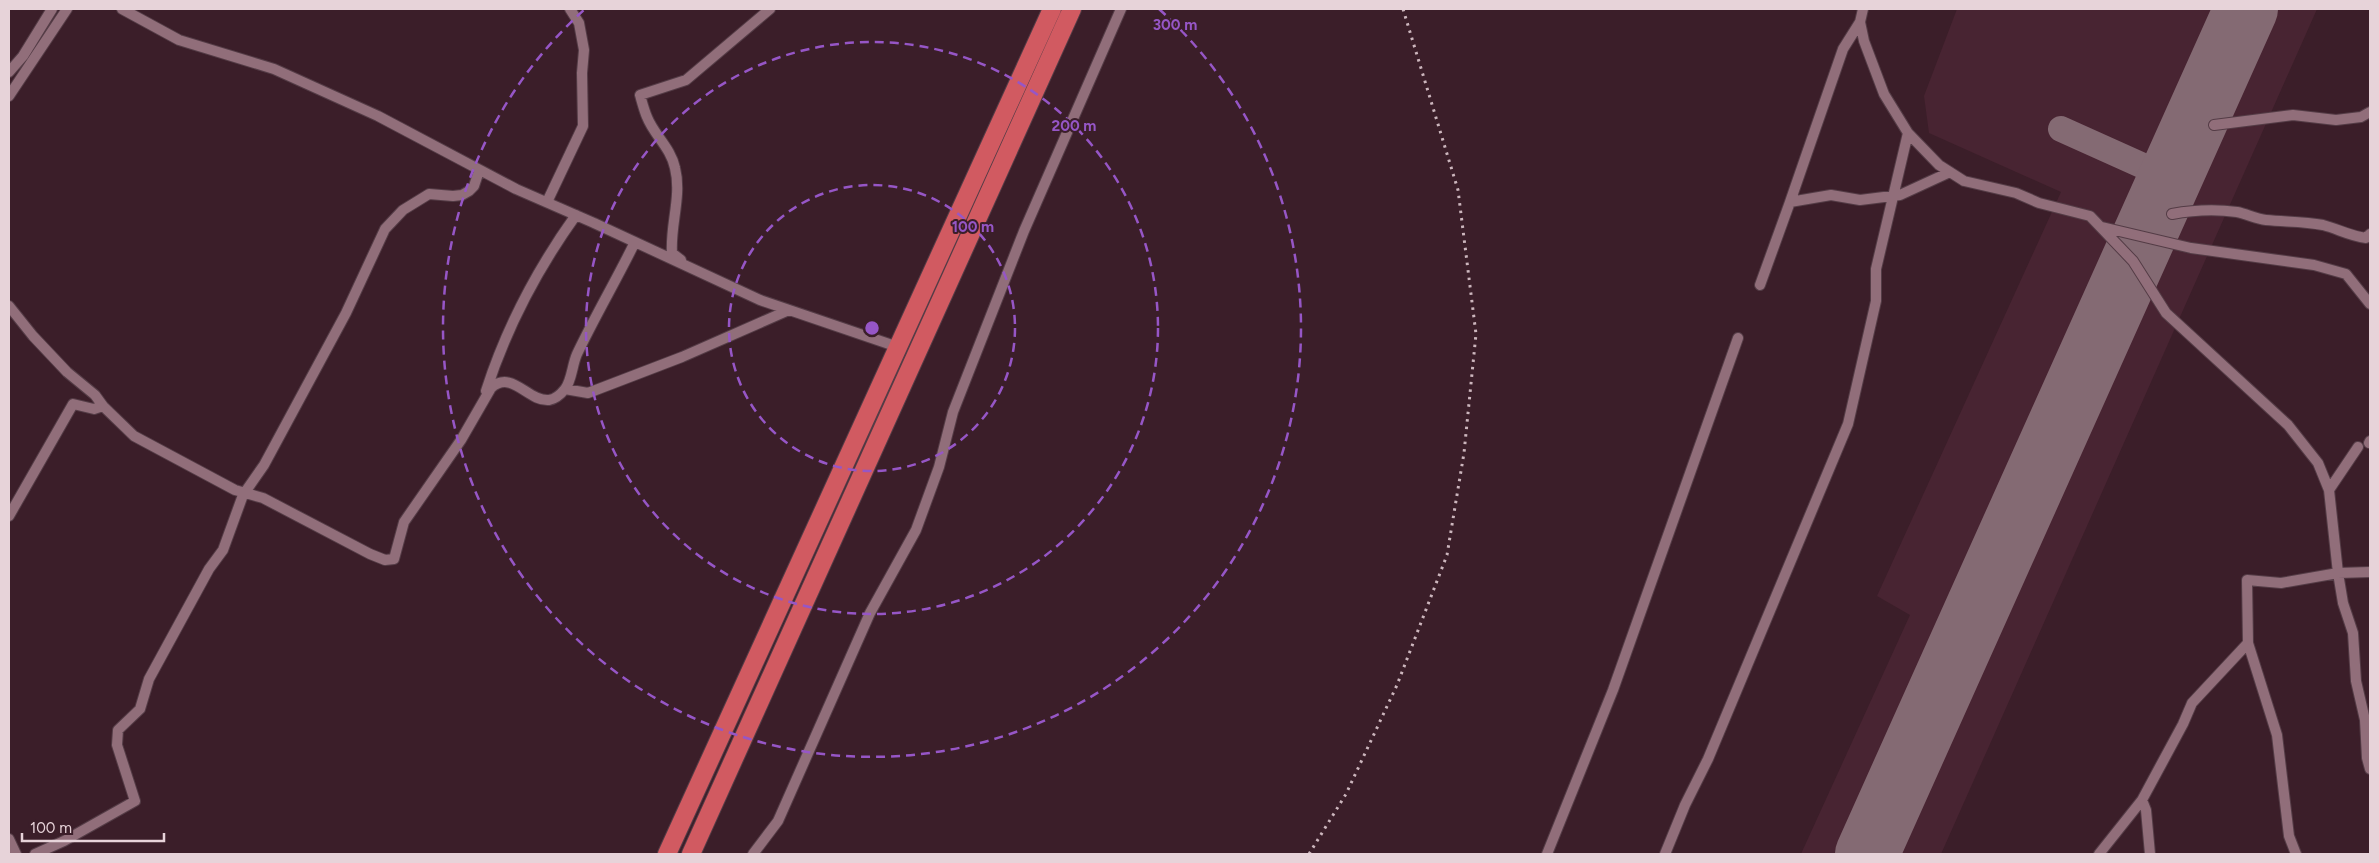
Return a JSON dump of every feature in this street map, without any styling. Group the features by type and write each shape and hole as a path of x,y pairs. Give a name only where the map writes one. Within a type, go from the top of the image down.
{"highway":[{"path":"667,854 1052,9"},
{"path":"691,854 1072,9"}],"street":[{"path":"9,72 23,56 52,9"},
{"path":"9,96 67,9"},
{"path":"122,9 179,40 274,69 378,116 479,171 760,300 898,347"},
{"path":"547,202 583,126 582,73 584,50 579,23 570,9"},
{"path":"694,270 672,253 671,240 678,190 675,167 671,154 647,118 640,94 686,80 770,9"},
{"path":"753,854 778,821 870,614 916,530 939,467 954,412 1020,240 1121,9"},
{"path":"1760,285 1843,49 1860,22 1863,9"},
{"path":"1860,22 1870,62 1884,94 1908,133 1939,165 1964,181 2016,193 2039,203 2090,216 2133,261 2166,313 2298,436 2318,463 2330,490 2338,573 2343,603 2353,633 2356,681 2366,702 2367,758 2370,769"},
{"path":"2214,125 2255,122 2274,116 2293,115 2336,120 2361,117 2370,112"},
{"path":"1665,854 1685,804 1708,759 1848,424 1876,301 1876,269 1895,195 1908,133"},
{"path":"35,854 64,841 135,801 117,745 118,730 140,709 149,679 209,569 223,550 244,493 264,465 346,313 385,229 403,210 423,197 434,193 453,196 462,195 469,191 474,186 479,171"},
{"path":"1790,202 1831,194 1860,200 1895,195 1950,172"},
{"path":"2172,214 2199,209 2238,212 2264,220 2296,220 2313,223 2337,229 2350,236 2366,238 2370,234"},
{"path":"483,401 498,355 541,270 576,215"},
{"path":"2101,227 2191,248 2314,265 2346,274 2370,304"},
{"path":"9,306 67,372 95,395 103,406 134,436 235,490 263,498 385,560 394,559 404,522 461,440 491,388 503,382 509,382 540,398 549,400 557,397 565,389 578,352 636,242"},
{"path":"565,389 588,393 682,358 789,310"},
{"path":"1547,854 1613,690 1738,338"},
{"path":"9,516 73,404 94,409 103,406"},
{"path":"2330,490 2358,447"},
{"path":"2296,854 2288,836 2277,735 2248,644 2247,580 2281,583 2338,573 2370,572"},
{"path":"2099,854 2142,800 2183,724 2192,703 2248,644"},
{"path":"2142,800 2146,810 2150,854"},
{"path":"9,839 16,854"}],"shaded area":[{"path":"1957,9 2317,9 1941,854 1801,854 1910,615 1877,596 2061,192 1929,133 1924,96"}],"taxiway":[{"path":"2061,129 2170,178"}],"runway":[{"path":"1867,854 2246,9"}],"railway":[{"path":"1309,854 1346,794 1397,685 1447,555 1464,453 1476,334 1458,190 1403,9"}]}
